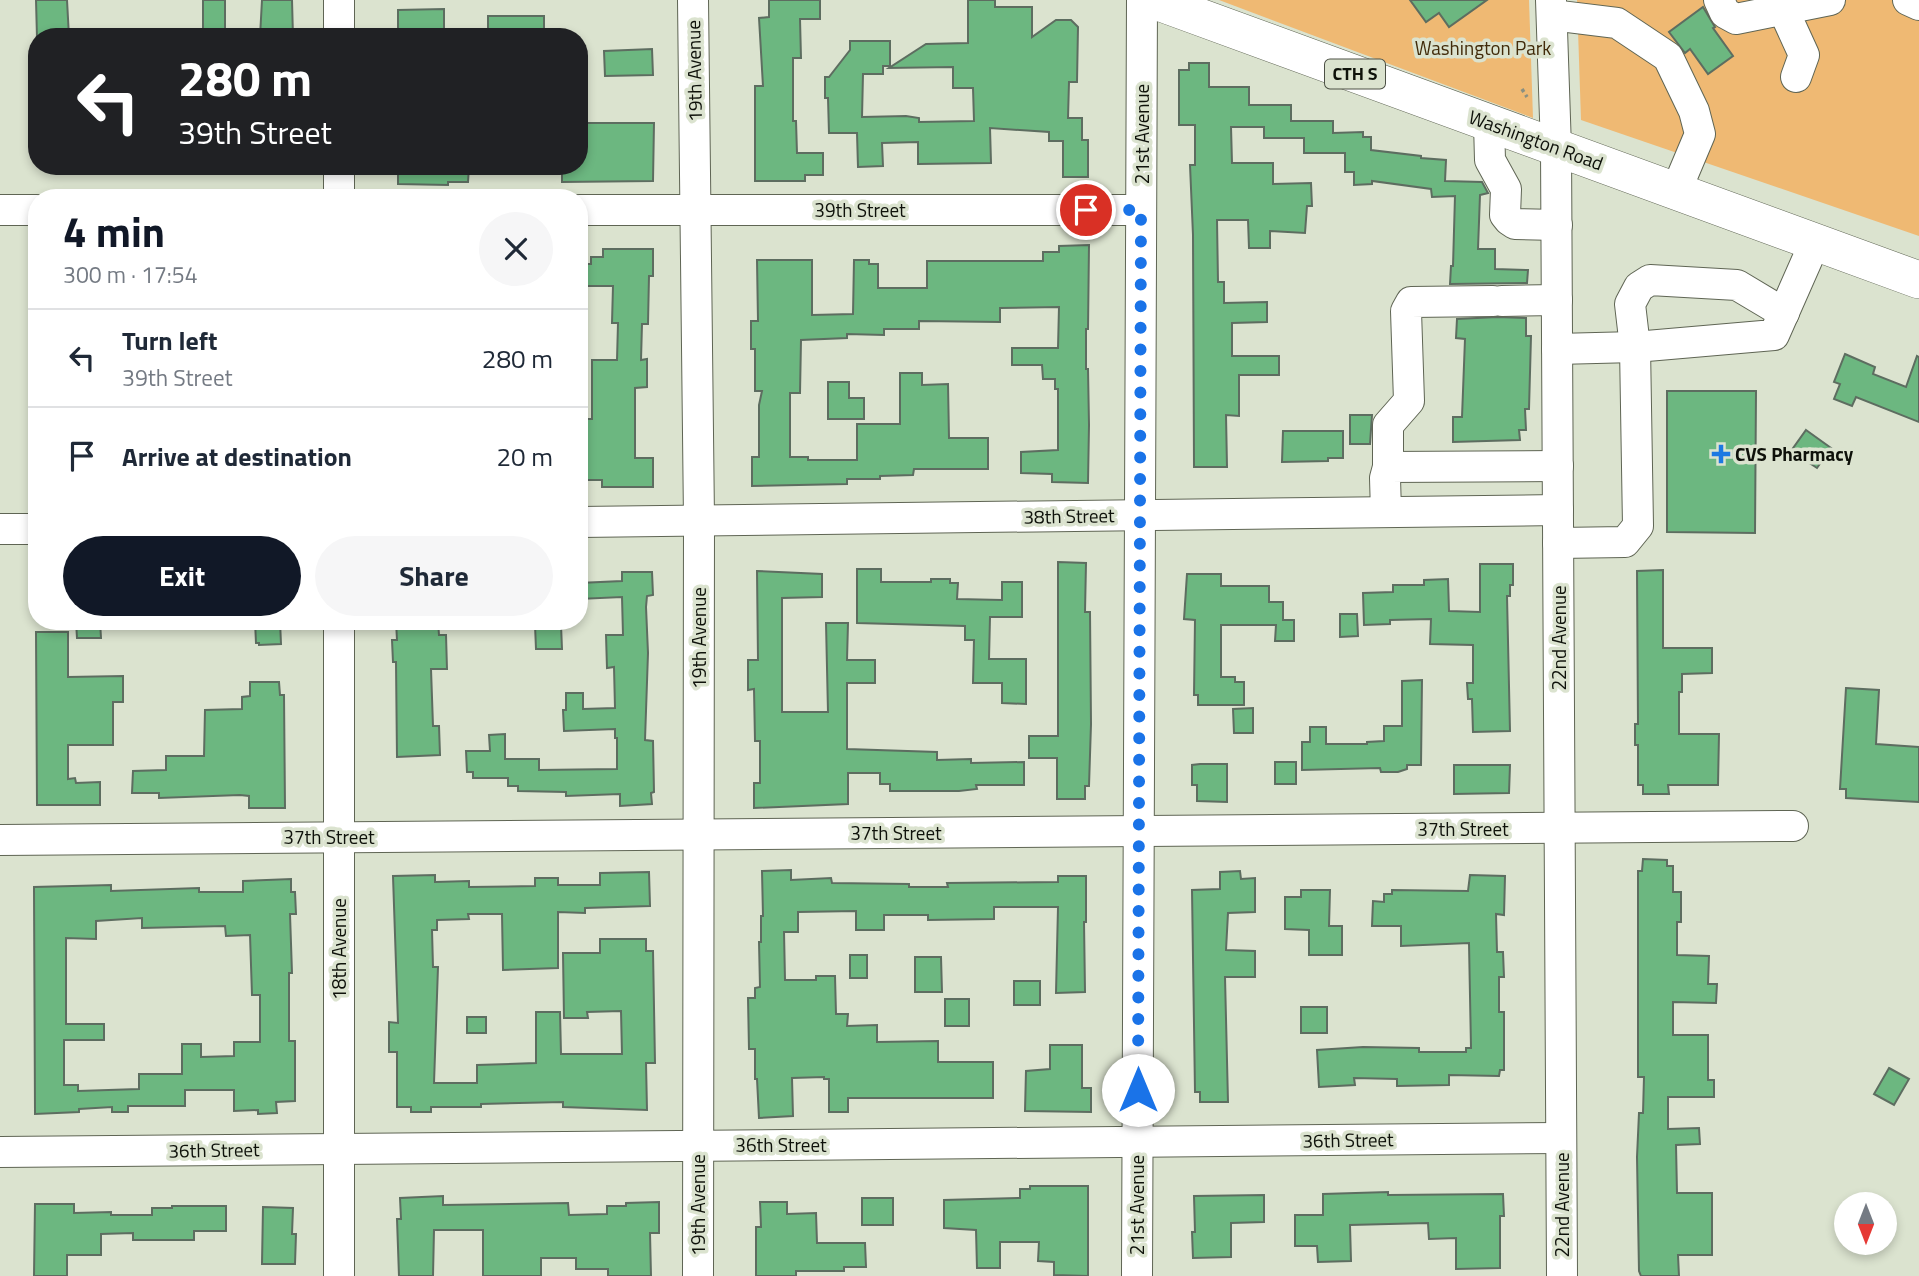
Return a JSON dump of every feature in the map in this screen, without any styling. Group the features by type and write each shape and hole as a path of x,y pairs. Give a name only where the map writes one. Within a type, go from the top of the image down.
{"main road":[{"name":"Washington Road","path":"1153,0 1919,280"}],"street":[{"path":"339,0 339,28"},
{"name":"19th Avenue","path":"693,0 699,520 698,1276"},
{"name":"21st Avenue","path":"1137,1276 1142,0"},
{"path":"1719,0 1725,13 1736,19 1830,0"},
{"path":"1908,0 1919,5"},
{"path":"1551,8 1617,23 1668,57 1694,111 1700,134 1676,191"},
{"name":"22nd Avenue","path":"1551,8 1557,225 1562,1276"},
{"path":"1783,9 1804,55 1796,77"},
{"path":"1489,123 1490,160 1506,189 1505,215 1515,224 1557,225"},
{"path":"0,210 28,210"},
{"name":"39th Street","path":"588,210 1141,210"},
{"path":"1557,349 1635,347 1774,335 1815,242"},
{"path":"1558,543 1625,542 1638,526 1635,347 1630,304 1639,287 1650,280 1737,285 1784,313"},
{"path":"1386,512 1384,478 1388,467 1388,425 1409,401 1406,311 1411,302 1557,300"},
{"path":"1388,467 1558,466"},
{"path":"1442,467 1442,511"},
{"name":"38th Street","path":"588,522 1558,510"},
{"path":"0,529 28,529"},
{"name":"18th Avenue","path":"339,630 339,1276"},
{"name":"37th Street","path":"0,840 1793,826"},
{"name":"36th Street","path":"0,1152 1561,1138"}],"path":[{"path":"1522,89 1527,94 1528,102"}],"green space":[{"name":"Washington Park","path":"1219,0 1529,0 1533,118"},
{"path":"1577,0 1919,0 1919,236 1581,120"}],"building":[{"path":"36,0 67,0 69,28 37,28"},
{"path":"203,0 225,0 225,28 203,28"},
{"path":"262,0 292,0 293,28 260,28"},
{"path":"769,0 820,0 820,19 800,19 801,58 793,58 793,121 796,121 797,153 823,153 823,175 805,175 805,181 755,181 755,86 763,86 759,18 769,17"},
{"path":"968,0 995,0 995,7 1032,7 1032,37 1056,20 1071,20 1078,27 1077,82 1069,82 1068,118 1082,118 1082,140 1088,140 1088,177 1063,177 1063,141 1049,141 1049,132 990,128 991,163 918,164 918,142 882,143 883,166 858,167 857,133 829,133 825,77 829,77 850,50 850,41 890,41 890,66 883,66 883,74 863,74 862,117 906,116 919,118 919,122 974,121 973,88 953,88 953,67 889,68 926,44 968,43"},
{"path":"1410,0 1487,0 1449,27 1439,13 1426,22"},
{"path":"1703,7 1715,27 1713,28 1733,56 1708,74 1690,49 1685,53 1669,32"},
{"path":"444,9 444,28 398,28 398,10"},
{"path":"488,16 544,16 544,28 488,28"},
{"path":"652,49 653,75 605,76 604,51"},
{"path":"1189,63 1209,63 1209,87 1249,87 1249,105 1291,105 1291,121 1333,121 1333,133 1363,132 1363,137 1371,137 1371,150 1446,160 1445,181 1482,182 1488,193 1480,195 1478,249 1495,249 1495,269 1528,270 1527,283 1450,284 1455,196 1432,197 1431,189 1372,181 1372,184 1354,185 1354,172 1345,172 1345,153 1304,153 1304,138 1264,138 1264,127 1231,127 1232,163 1273,163 1273,184 1311,183 1312,206 1307,206 1305,233 1270,231 1270,248 1249,248 1248,220 1217,220 1218,282 1224,282 1224,303 1267,302 1267,322 1232,323 1232,356 1279,356 1279,375 1239,375 1239,416 1226,415 1227,467 1194,467 1190,165 1195,165 1195,125 1179,125 1179,70 1189,70"},
{"path":"588,123 654,123 653,181 562,182 562,175 588,175"},
{"path":"398,175 468,175 468,182 448,182 448,185 398,184"},
{"path":"1089,245 1086,329 1088,483 1052,482 1052,474 1021,473 1021,452 1058,450 1058,389 1055,389 1055,379 1043,379 1042,365 1012,365 1012,348 1058,348 1059,307 1000,308 1000,322 919,321 919,329 884,329 884,335 847,334 847,338 801,340 800,393 790,393 790,457 808,457 808,460 857,460 857,424 900,424 900,373 922,373 922,385 948,384 949,438 988,438 988,469 914,469 913,475 847,479 847,484 752,486 752,457 759,457 759,405 762,391 755,391 755,349 751,349 751,321 758,321 757,260 812,260 812,315 853,314 854,260 869,260 869,264 878,264 878,288 927,288 927,261 1043,261 1043,252 1059,252 1059,246"},
{"path":"603,249 653,249 653,276 649,276 648,324 642,324 641,360 647,359 647,387 635,388 635,458 653,458 653,487 602,487 602,480 588,480 592,360 617,360 618,323 612,323 613,286 588,286 588,264 591,264 591,257 603,257"},
{"path":"1526,318 1526,336 1531,336 1529,409 1525,409 1526,430 1519,430 1520,440 1453,442 1453,417 1462,417 1465,339 1456,338 1457,319"},
{"path":"1845,354 1875,367 1873,374 1906,387 1917,356 1919,357 1919,422 1856,397 1852,406 1834,399 1840,384 1834,382"},
{"path":"828,382 849,382 849,398 864,398 864,419 828,419"},
{"name":"CVS Pharmacy","path":"1667,391 1756,391 1755,533 1667,532"},
{"path":"1350,415 1372,415 1370,444 1350,444"},
{"path":"1806,430 1831,448 1817,468 1791,451"},
{"path":"1283,431 1343,431 1343,458 1282,462"},
{"path":"1058,562 1086,563 1085,612 1090,612 1091,724 1089,786 1085,786 1085,799 1057,799 1057,758 1029,758 1029,736 1058,736"},
{"path":"1480,564 1513,564 1513,585 1510,585 1510,596 1507,596 1510,731 1473,732 1472,699 1468,699 1467,683 1473,683 1473,645 1430,644 1431,619 1390,620 1390,624 1364,625 1363,593 1393,592 1393,585 1424,585 1424,580 1448,579 1449,611 1480,612"},
{"path":"857,569 881,569 881,582 931,582 931,579 950,579 950,583 958,583 957,599 1002,600 1002,582 1022,582 1022,617 990,617 989,659 1026,659 1026,704 1002,703 1002,683 973,683 974,640 965,640 965,626 857,623"},
{"path":"1663,570 1663,648 1712,648 1712,673 1682,674 1679,734 1719,734 1718,785 1668,785 1669,794 1643,794 1643,785 1638,785 1638,745 1635,745 1635,724 1638,724 1637,571"},
{"path":"757,571 822,574 822,597 782,598 782,712 828,712 826,623 848,623 847,660 875,660 875,683 847,683 847,749 937,752 937,760 971,759 971,763 1024,762 1024,785 976,785 977,789 959,791 890,791 890,784 880,784 880,773 848,773 848,804 754,808 754,783 760,783 760,741 755,741 754,689 748,690 748,660 758,660"},
{"path":"622,572 652,572 653,595 647,596 646,607 648,653 645,740 653,741 652,804 620,806 620,794 566,796 566,792 518,791 518,786 508,786 508,778 473,778 473,772 467,772 466,751 490,751 489,735 505,734 505,759 539,759 539,770 617,769 615,729 564,731 563,710 566,710 566,693 583,693 583,709 615,708 614,667 607,668 606,635 623,635 622,597 588,599 588,583 622,581"},
{"path":"1187,574 1221,574 1221,586 1269,586 1269,602 1283,602 1283,620 1294,620 1294,641 1275,641 1276,625 1221,625 1221,677 1235,677 1235,682 1244,682 1244,705 1198,705 1198,695 1194,695 1195,620 1184,619"},
{"path":"1340,614 1357,614 1358,636 1340,637"},
{"path":"77,630 101,630 101,638 77,638"},
{"path":"255,630 280,630 281,644 256,643"},
{"path":"396,630 439,630 439,635 446,635 447,669 431,669 433,726 439,726 440,755 397,757 396,662 393,662 392,640 397,640"},
{"path":"535,630 561,630 562,649 536,649"},
{"path":"36,632 68,632 68,677 123,676 123,702 113,702 113,745 68,745 68,779 75,778 76,783 100,782 100,805 37,805"},
{"path":"1422,680 1421,765 1407,765 1407,769 1398,772 1381,772 1380,768 1302,770 1302,742 1310,742 1310,727 1326,727 1326,744 1367,744 1384,741 1384,726 1402,726 1402,681"},
{"path":"250,682 279,682 280,695 284,695 285,808 249,808 249,796 240,795 159,798 159,793 132,793 133,771 166,770 166,756 204,756 205,710 242,709 242,697 250,696"},
{"path":"1846,688 1879,690 1876,744 1919,747 1919,802 1846,798 1846,789 1840,789"},
{"path":"1253,708 1253,733 1234,733 1233,709"},
{"path":"1275,762 1296,762 1296,784 1275,784"},
{"path":"1227,764 1227,802 1197,801 1197,785 1192,785 1192,765"},
{"path":"1454,765 1510,765 1509,793 1454,794"},
{"path":"1643,859 1667,860 1667,866 1673,866 1673,892 1681,892 1677,955 1709,956 1708,984 1717,984 1716,1003 1673,1002 1673,1035 1708,1035 1708,1080 1714,1080 1714,1097 1668,1097 1668,1129 1699,1128 1700,1144 1676,1145 1677,1193 1712,1193 1712,1255 1678,1255 1679,1276 1641,1276 1639,1271 1637,1157 1639,1113 1643,1113 1644,1077 1638,1077 1638,871 1642,871"},
{"path":"791,870 791,880 831,878 832,883 909,884 909,887 948,887 947,883 1058,882 1058,876 1086,876 1085,992 1056,993 1058,907 994,907 994,919 928,920 928,915 884,915 884,930 856,930 856,911 798,912 798,932 784,932 785,980 816,980 816,976 835,976 836,1014 848,1014 847,1026 877,1025 877,1042 938,1041 938,1062 993,1062 993,1098 848,1098 848,1112 829,1112 829,1079 792,1078 793,1116 759,1118 755,1049 749,1049 748,998 755,998 755,988 760,987 762,871"},
{"path":"1240,871 1241,879 1255,878 1255,912 1228,913 1226,950 1255,951 1255,977 1225,977 1228,1102 1200,1102 1200,1092 1195,1092 1192,890 1220,889 1220,872"},
{"path":"649,872 650,906 585,908 585,913 558,912 558,968 503,970 502,914 468,914 469,919 437,920 437,930 432,930 433,967 438,967 434,1083 477,1083 477,1065 536,1063 536,1012 560,1012 561,1054 622,1054 621,1011 587,1012 588,1018 564,1018 563,953 600,953 600,939 646,939 646,951 653,951 655,1063 646,1063 647,1110 563,1107 563,1102 431,1107 431,1112 411,1112 411,1107 397,1107 397,1052 389,1052 389,1022 398,1023 393,876 435,875 435,882 469,881 469,887 535,886 535,878 558,878 558,885 600,885 600,873"},
{"path":"1470,875 1505,876 1504,915 1496,914 1497,952 1503,952 1504,977 1499,977 1499,1012 1504,1012 1504,1070 1500,1070 1499,1076 1449,1075 1449,1085 1397,1086 1397,1079 1354,1078 1355,1085 1319,1087 1317,1050 1363,1047 1419,1048 1419,1052 1466,1052 1466,1048 1471,1048 1469,943 1401,946 1401,926 1372,926 1373,901 1384,902 1384,894 1392,894 1392,890 1468,891"},
{"path":"291,879 291,892 295,892 296,914 290,914 292,973 289,973 289,1041 295,1041 295,1101 276,1102 277,1113 258,1114 258,1110 234,1111 234,1090 185,1090 185,1106 128,1106 128,1112 112,1112 112,1107 35,1114 34,887 111,885 111,891 199,888 199,892 243,892 243,881","holes":["142,918 142,928 225,926 226,936 250,935 252,995 260,995 260,1042 234,1042 234,1056 201,1057 201,1044 182,1044 182,1074 139,1074 139,1089 78,1091 78,1085 64,1085 64,1040 104,1040 104,1024 66,1024 66,938 96,939 96,921"]},
{"path":"1301,890 1330,890 1329,926 1342,926 1342,955 1309,955 1309,930 1285,929 1285,897 1301,897"},
{"path":"850,955 867,955 867,978 850,978"},
{"path":"915,957 941,957 942,992 915,992"},
{"path":"1014,981 1040,981 1040,1005 1014,1005"},
{"path":"945,999 969,999 969,1026 945,1026"},
{"path":"1301,1007 1327,1007 1327,1033 1301,1033"},
{"path":"467,1017 486,1017 486,1033 467,1033"},
{"path":"1050,1045 1082,1045 1082,1088 1091,1088 1091,1112 1025,1111 1026,1071 1050,1069"},
{"path":"1889,1068 1909,1079 1894,1105 1874,1094"},
{"path":"1030,1186 1088,1186 1088,1276 1054,1275 1054,1262 1038,1261 1039,1242 1000,1242 1000,1268 977,1268 976,1230 944,1228 944,1200 1020,1198 1020,1189 1030,1189"},
{"path":"1388,1192 1388,1195 1503,1194 1504,1216 1500,1216 1500,1268 1456,1269 1456,1238 1429,1239 1428,1223 1350,1225 1351,1261 1318,1262 1317,1246 1295,1246 1295,1215 1323,1215 1323,1194"},
{"path":"1264,1195 1264,1222 1231,1223 1231,1257 1193,1258 1194,1196"},
{"path":"443,1196 443,1205 568,1203 569,1215 607,1214 607,1206 659,1202 659,1233 650,1233 651,1276 608,1276 608,1269 576,1269 576,1258 541,1258 541,1276 483,1276 483,1230 434,1230 433,1276 399,1276 397,1219 401,1219 400,1198"},
{"path":"862,1198 893,1198 893,1225 862,1225"},
{"path":"760,1202 787,1202 787,1214 816,1213 817,1243 865,1243 866,1267 844,1267 844,1271 796,1271 796,1276 756,1276 756,1227 761,1227"},
{"path":"35,1204 74,1204 74,1213 111,1212 111,1215 152,1215 152,1208 172,1206 226,1206 226,1231 194,1231 194,1240 133,1240 133,1233 101,1234 101,1255 67,1255 67,1276 34,1276"},
{"path":"263,1207 293,1208 295,1264 262,1264"}],"place":[{"name":"CVS Pharmacy","path":"1721,454"}],"route":[{"path":"1086,210 1141,210 1138,1090"}]}
